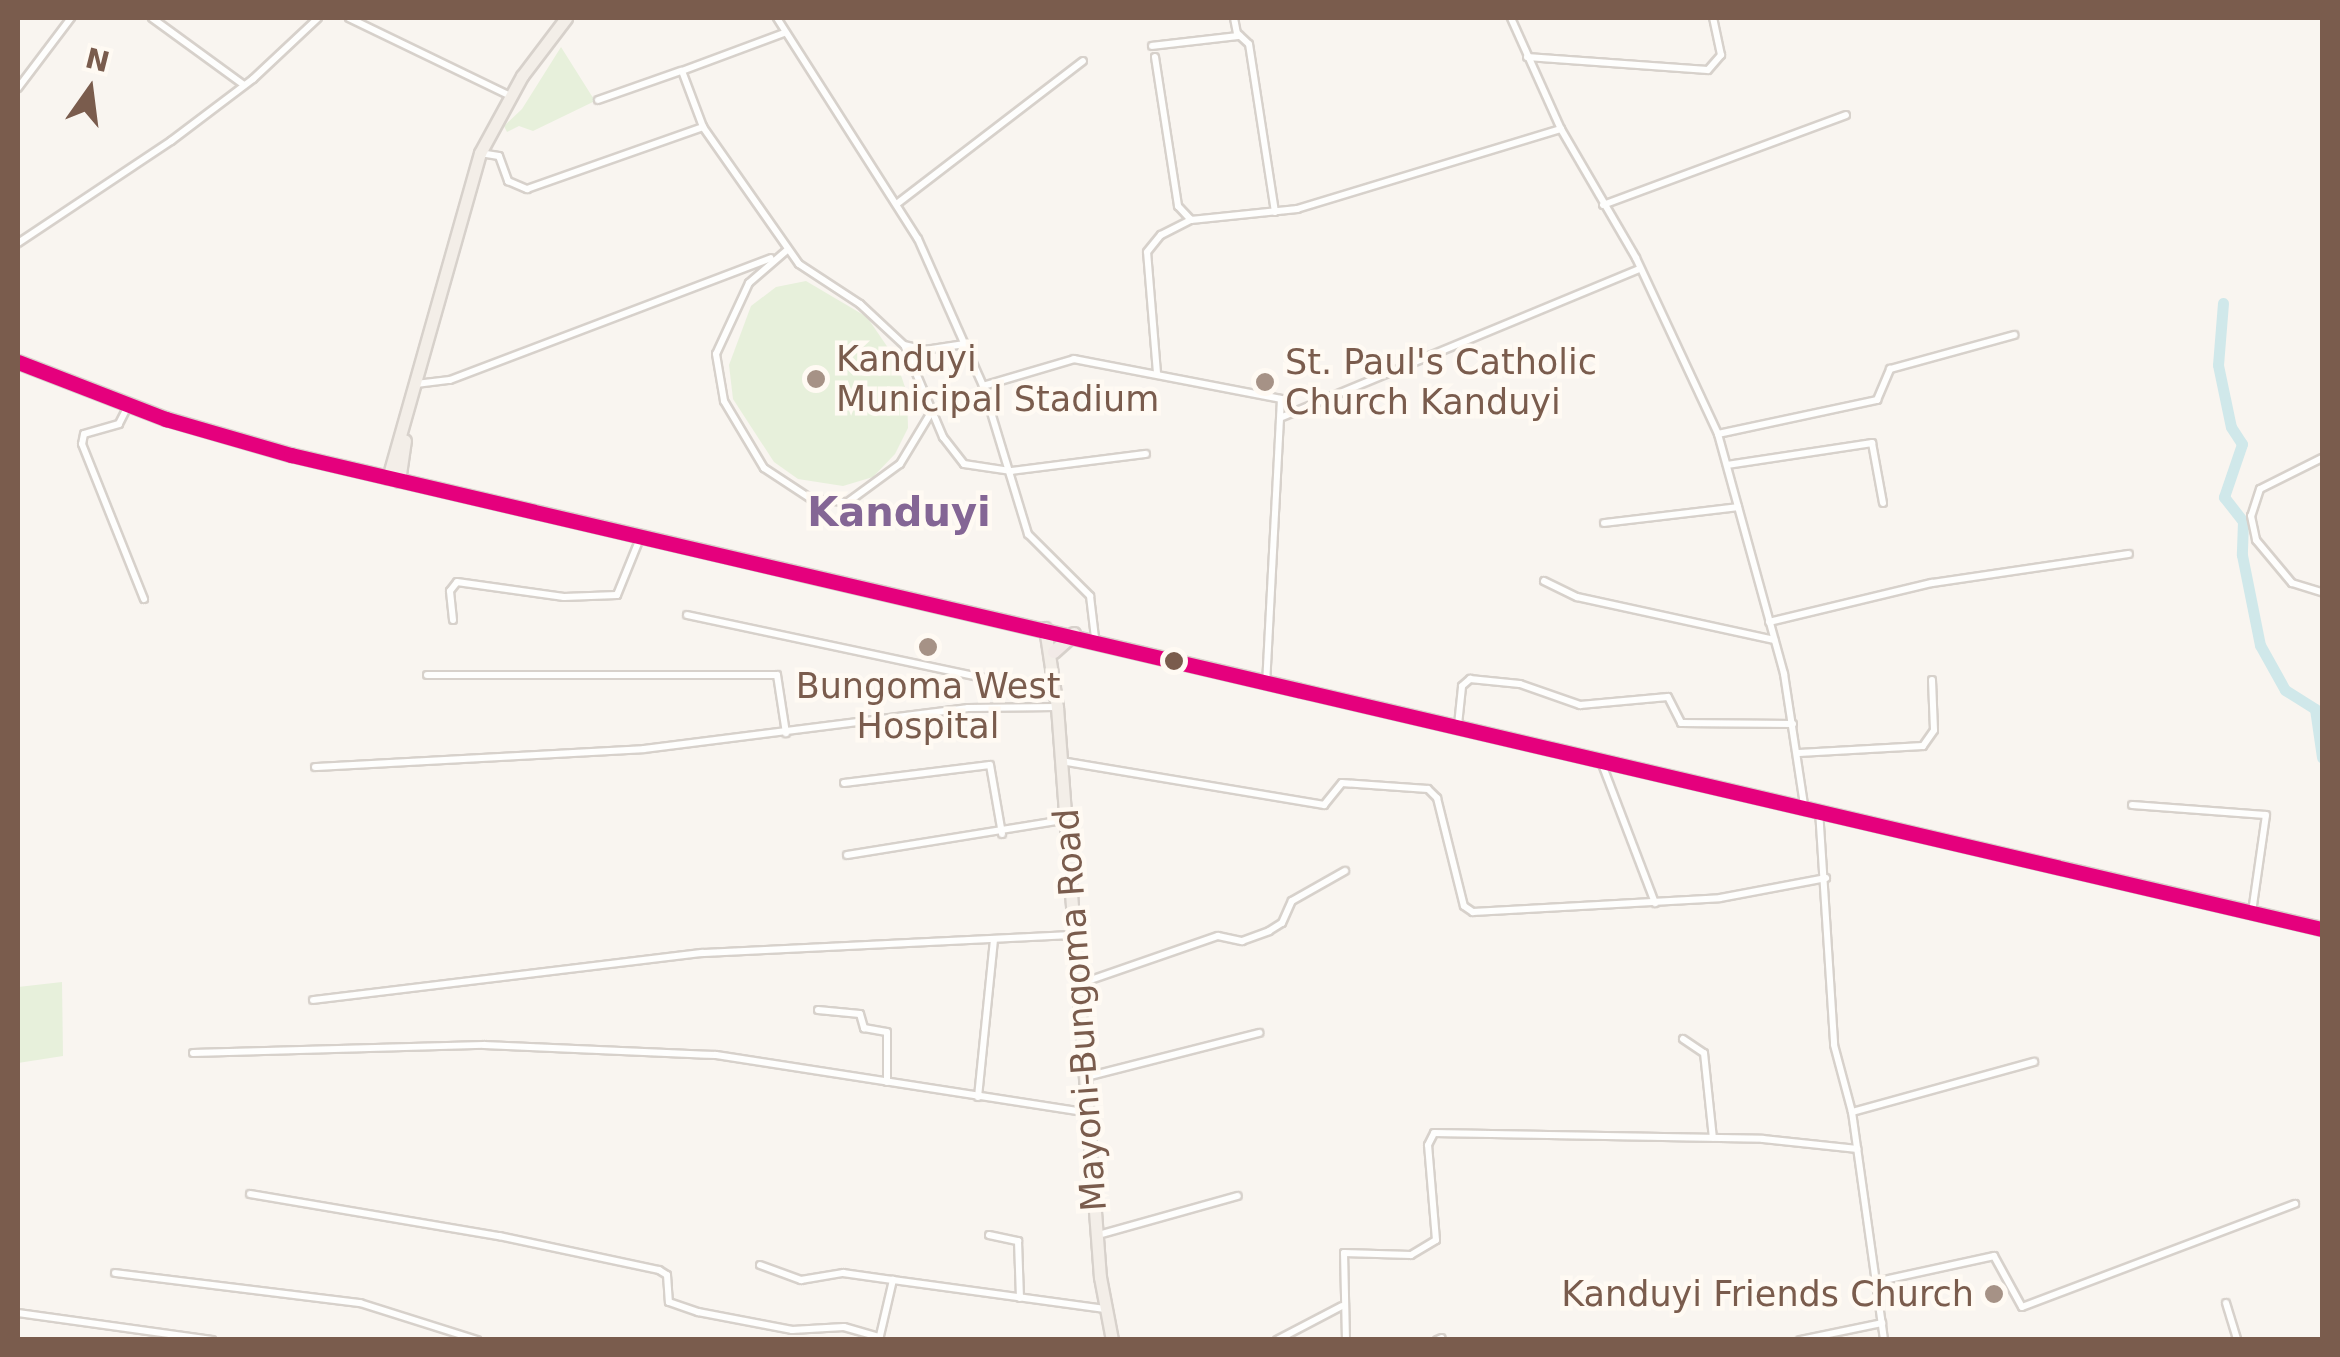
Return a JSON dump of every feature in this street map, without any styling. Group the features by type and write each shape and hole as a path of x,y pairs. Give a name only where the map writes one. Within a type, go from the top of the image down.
{"highway":[{"path":"18,362 151,413 394,476 1818,808 2322,930"},
{"path":"1054,652 1074,634"}],"main road":[{"path":"394,476 480,153 510,96 566,18"},
{"path":"1048,629 1054,652 1055,686"},
{"path":"1048,629 1055,686"},
{"name":"Mayoni-Bungoma Road","path":"1055,686 1096,1236 1112,1340"}],"street":[{"path":"18,88 71,18"},
{"path":"152,18 244,85"},
{"path":"18,242 84,204 244,85 318,18"},
{"path":"349,18 510,96"},
{"path":"777,18 898,203 966,344 1011,471 1028,534 1090,596 1095,638"},
{"path":"1234,18 1240,36 1249,44 1276,212"},
{"path":"1511,18 1561,129 1640,268 1718,434 1774,640 1799,753 1804,805"},
{"path":"1527,56 1708,70 1721,55 1713,18"},
{"path":"598,100 784,32"},
{"path":"1152,46 1240,36"},
{"path":"1155,56 1178,206 1191,220"},
{"path":"898,203 1082,61"},
{"path":"682,70 703,126 786,251 860,304 904,346 932,411 964,464 1011,471 1146,454"},
{"path":"1603,205 1846,115"},
{"path":"480,153 499,156 508,181 526,188 703,126"},
{"path":"1158,373 1147,252 1161,235 1191,220 1276,212 1561,129"},
{"path":"416,384 450,380 515,357 786,251"},
{"path":"786,251 749,283 716,354 724,402 764,468 810,499 848,502 900,464 932,411"},
{"path":"1282,416 1640,268"},
{"path":"1718,434 1878,400 1890,369 2014,335"},
{"path":"904,346 926,350 966,344"},
{"path":"982,386 1074,359 1276,396 1282,416 1266,681"},
{"path":"129,405 119,424 84,434 82,444 144,599"},
{"path":"1726,465 1872,443 1883,503"},
{"path":"2322,458 2260,489 2251,516 2256,540 2292,584 2322,592"},
{"path":"1604,523 1738,507"},
{"path":"454,620 450,591 457,582 564,597 616,595 642,534"},
{"path":"1768,622 1932,583 2129,554"},
{"path":"1544,581 1577,596 1774,640"},
{"path":"687,614 1055,686"},
{"path":"427,675 777,675 786,734"},
{"path":"1458,725 1466,680 1520,684 1580,704 1668,696 1681,723 1793,724"},
{"path":"1799,753 1923,746 1934,730 1932,680"},
{"path":"315,767 786,734 968,708 1058,707"},
{"path":"1601,758 1655,902"},
{"path":"1062,762 1324,805 1342,783 1422,787 1437,798 1470,912 1655,902 1826,878"},
{"path":"844,784 990,765 1002,834"},
{"path":"2132,805 2266,815 2252,914"},
{"path":"1818,808 1826,878 1834,1044 1852,1112 1884,1340"},
{"path":"847,855 1002,834 1066,820"},
{"path":"1079,984 1218,936 1242,941 1269,931 1282,923 1292,901 1344,871"},
{"path":"314,1000 702,953 1074,935"},
{"path":"978,1098 994,939"},
{"path":"818,1010 860,1014 864,1028 887,1032 887,1082"},
{"path":"1084,1078 1259,1033"},
{"path":"1683,1039 1704,1052 1712,1138"},
{"path":"193,1053 484,1045 716,1056 1086,1112"},
{"path":"1852,1112 2034,1062"},
{"path":"1346,1340 1342,1306 1346,1252 1411,1255 1436,1240 1428,1146 1434,1133 1712,1138 1857,1149"},
{"path":"250,1194 500,1236 659,1270 667,1276 666,1298 683,1309 792,1330 844,1326 879,1338 892,1280"},
{"path":"1096,1236 1238,1196"},
{"path":"1875,1282 1994,1256 2022,1307 2295,1204"},
{"path":"989,1235 1018,1241 1020,1298"},
{"path":"760,1266 801,1280 843,1273 1106,1309"},
{"path":"115,1273 360,1302 477,1340"},
{"path":"2226,1303 2237,1340"},
{"path":"1277,1340 1342,1306"},
{"path":"18,1314 212,1340"},
{"path":"1800,1340 1882,1323"}],"green space":[{"path":"561,47 595,101 533,131 519,126 507,132 504,126 522,109"},
{"name":"Kanduyi Municipal Stadium","path":"806,281 867,317 895,358 907,393 908,428 895,454 873,477 843,486 798,479 774,462 733,399 729,365 751,306 776,287"},
{"path":"62,982 63,1056 18,1063 18,987"}],"waterway":[{"path":"2223,303 2218,365 2231,427 2242,444 2224,497 2243,521 2242,555 2260,645 2285,690 2315,709 2322,757"}],"transit line":[{"path":"18,362 166,419 291,455 2322,929"}],"place":[{"name":"Kanduyi Municipal Stadium","path":"816,379"},
{"name":"St. Paul's Catholic Church Kanduyi","path":"1265,382"},
{"name":"Bungoma West Hospital","path":"928,647"},
{"name":"Kanduyi Friends Church","path":"1994,1294"}],"district":[{"name":"Kanduyi","path":"899,512"}]}
